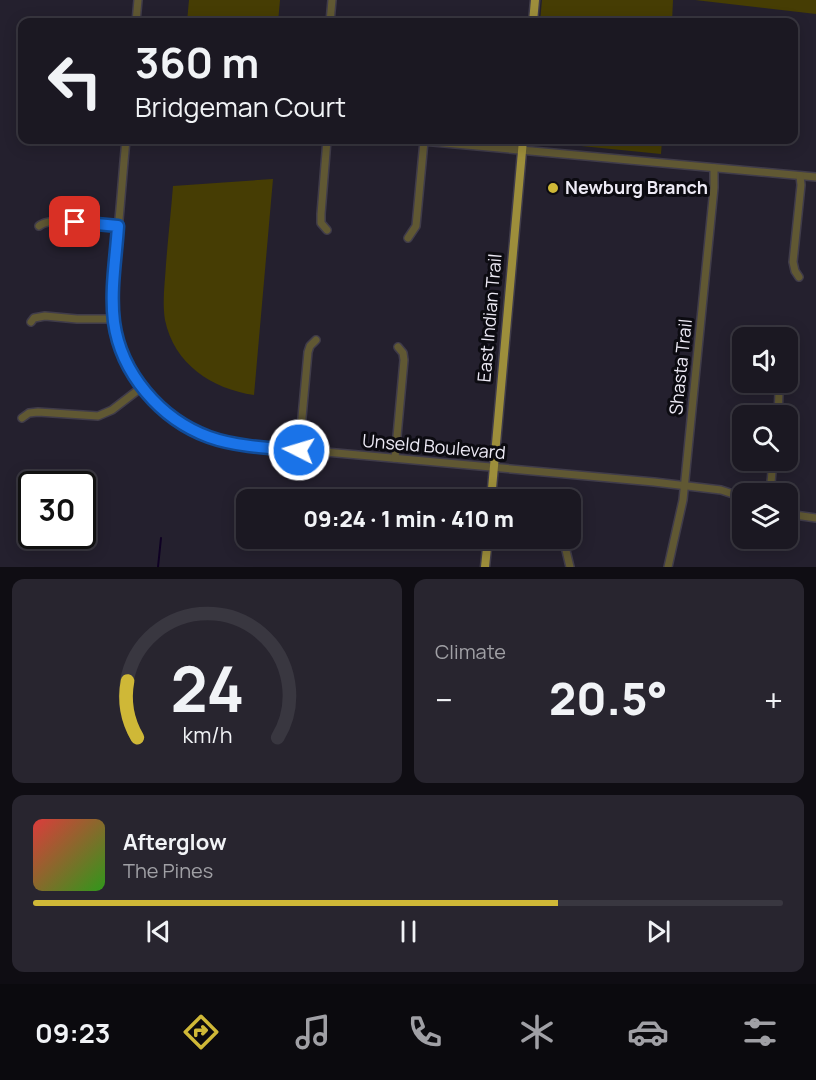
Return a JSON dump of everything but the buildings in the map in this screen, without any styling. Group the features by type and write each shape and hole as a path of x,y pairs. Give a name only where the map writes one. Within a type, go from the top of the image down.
{"main road":[{"path":"533,18 535,0"},
{"name":"East Indian Trail","path":"492,489 523,144"},
{"path":"485,567 487,549"}],"street":[{"path":"136,18 138,0"},
{"path":"330,18 332,0"},
{"name":"Unseld Boulevard","path":"126,144 112,293 114,319 130,370 142,387 171,417 192,430 238,444 684,486 721,490 732,494"},
{"path":"327,144 321,223 327,230"},
{"path":"408,238 416,226 424,144"},
{"path":"461,144 816,177"},
{"name":"Shasta Trail","path":"668,567 672,544 680,520 684,486 714,188 714,168"},
{"path":"799,276 795,271 794,262 800,176"},
{"path":"39,226 53,220 118,226"},
{"path":"31,322 34,318 45,316 114,319"},
{"path":"299,450 308,352 316,340"},
{"path":"395,458 404,360 403,353 398,347"},
{"path":"22,418 29,413 38,412 98,416 112,410 142,387"},
{"path":"798,515 816,518"},
{"path":"566,549 570,567"}],"shaded area":[{"path":"189,0 280,0 278,18 187,18"},
{"path":"542,0 673,0 672,18 540,18"},
{"path":"695,0 816,0 816,14"},
{"path":"561,144 662,144 661,154"},
{"path":"273,179 254,395 238,392 210,380 197,372 177,349 170,336 164,313 167,254 173,186"}],"waterway":[{"path":"158,567 161,538"}],"place":[{"name":"Newburg Branch","path":"553,188"}],"route":[{"path":"75,222 118,226 112,293 116,329 130,370 162,409 192,430 218,440 299,450"}]}
